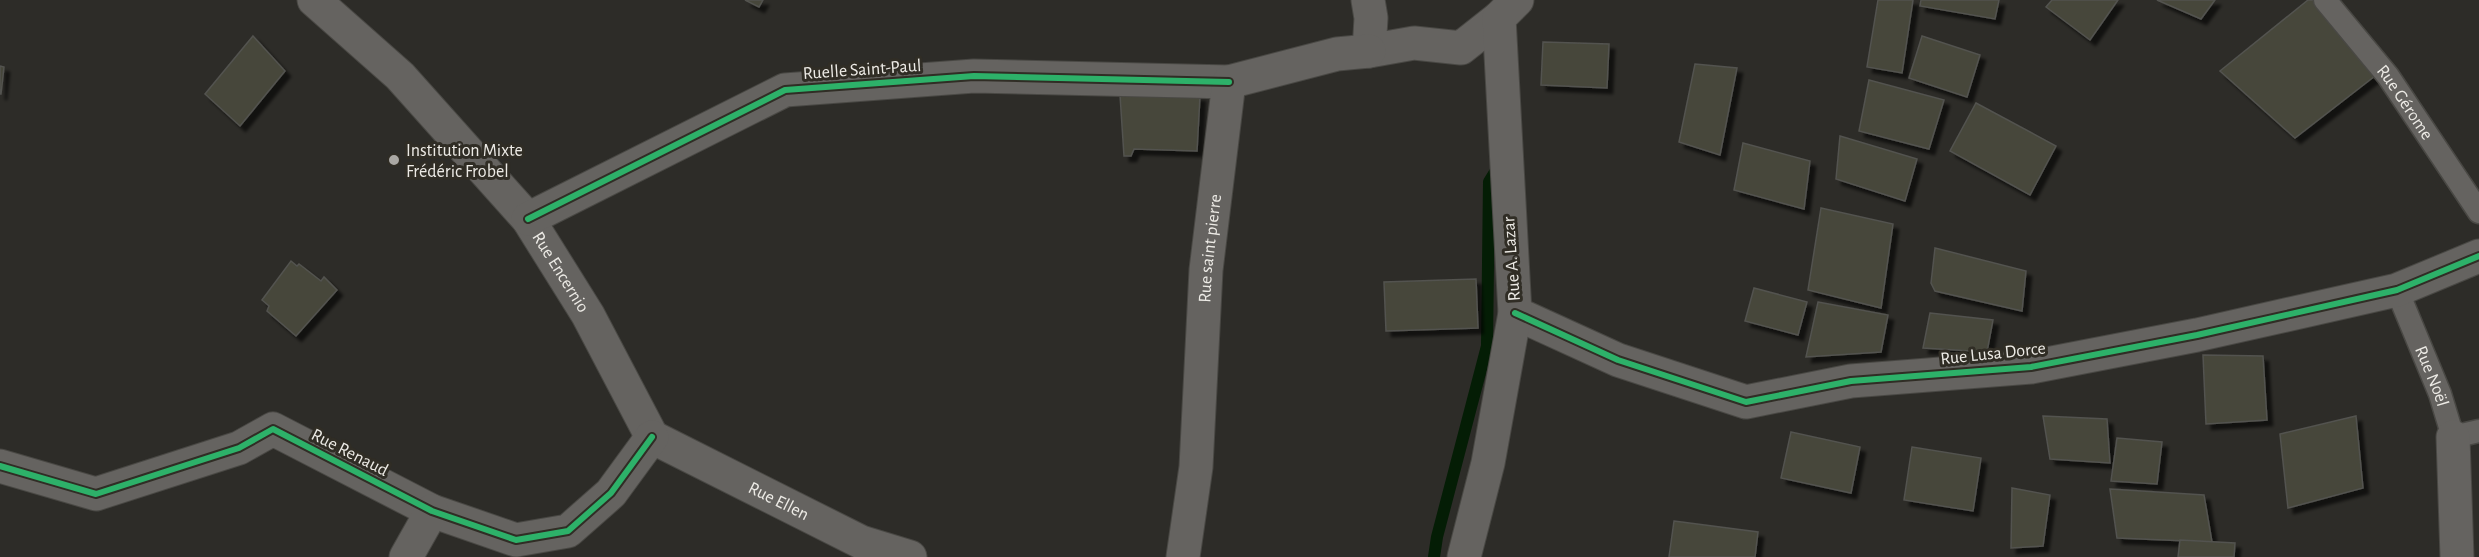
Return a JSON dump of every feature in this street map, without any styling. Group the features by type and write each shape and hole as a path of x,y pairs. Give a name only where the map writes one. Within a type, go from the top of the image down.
{"street":[{"name":"Rue Encernio","path":"314,0 400,76 528,219 588,315 652,436"},
{"path":"1368,0 1371,18 1369,51"},
{"path":"1229,82 1336,54 1414,43 1461,48 1508,9"},
{"name":"Rue A. Lazar","path":"1464,557 1488,463 1515,313 1508,9"},
{"name":"Ruelle Saint-Paul","path":"528,219 785,90 974,76 1229,82"},
{"name":"Rue saint pierre","path":"1183,557 1196,467 1206,270 1229,82"},
{"name":"Rue Lusa Dorce","path":"1515,313 1618,360 1746,402 1851,381 2031,367 2197,336 2397,290 2479,256"},
{"name":"Rue Renaud","path":"0,466 96,494 239,448 273,429 432,511 516,540 568,531 611,494 652,436"},
{"path":"2457,557 2466,434"},
{"name":"Rue Ellen","path":"652,436 861,542 910,557"},
{"path":"406,557 432,511"}],"lane":[{"name":"Rue Gérome","path":"2325,0 2388,76 2479,212"},
{"name":"Rue Noël","path":"2397,290 2440,394 2466,434"}],"building":[{"path":"745,0 763,0 759,7"},
{"path":"1878,0 1913,0 1902,73 1867,67"},
{"path":"1921,0 1999,0 1995,19 1920,6"},
{"path":"2052,0 2118,0 2090,40 2046,7"},
{"path":"2157,0 2215,0 2201,19"},
{"path":"2308,0 2328,0 2384,69 2295,138 2220,71"},
{"path":"253,36 285,71 240,126 205,94"},
{"path":"1922,36 1980,55 1967,97 1909,78"},
{"path":"1543,42 1609,44 1607,88 1541,85"},
{"path":"1695,64 1737,68 1720,155 1679,142"},
{"path":"0,66 4,67 1,94 0,94"},
{"path":"1869,80 1944,100 1929,149 1859,131"},
{"path":"1120,95 1200,96 1197,151 1134,149 1131,156 1124,156"},
{"path":"1976,103 2056,146 2030,195 1950,151"},
{"path":"1840,136 1917,159 1905,201 1836,179"},
{"path":"1743,143 1810,161 1804,209 1734,190"},
{"path":"1821,208 1893,224 1881,308 1808,290"},
{"path":"1935,248 2026,271 2022,311 1935,291 1931,283"},
{"path":"291,261 297,266 299,264 321,281 324,277 337,290 296,336 267,311 269,306 262,300"},
{"path":"1476,279 1478,328 1386,331 1384,282"},
{"path":"1754,288 1807,302 1798,335 1745,321"},
{"path":"1818,302 1888,315 1881,352 1806,357"},
{"path":"1930,313 1993,320 1987,352 1923,348"},
{"path":"2203,355 2263,356 2267,420 2206,424"},
{"path":"2043,416 2107,419 2110,463 2050,459"},
{"path":"2356,416 2363,488 2288,508 2280,434"},
{"path":"1791,432 1860,447 1851,493 1781,478"},
{"path":"2117,438 2162,442 2157,484 2111,481"},
{"path":"1912,447 1981,458 1973,511 1904,500"},
{"path":"2012,488 2050,495 2043,546 2011,548"},
{"path":"2110,489 2204,495 2212,542 2117,538"},
{"path":"1674,521 1758,532 1755,557 1669,557"},
{"path":"2180,540 2235,543 2234,557 2178,557"}],"waterway":[{"path":"1434,557 1437,537 1487,346 1489,182 1500,164"}],"cycle path":[{"path":"528,219 785,90 974,76 1229,82"},
{"path":"1515,313 1618,360 1746,402 1851,381 2031,367 2197,335 2397,290 2479,256"},
{"path":"0,466 96,494 239,448 273,429 432,511 516,540 568,531 611,493 652,437"}],"place":[{"name":"Institution Mixte Frédéric Frobel","path":"394,160"}]}
